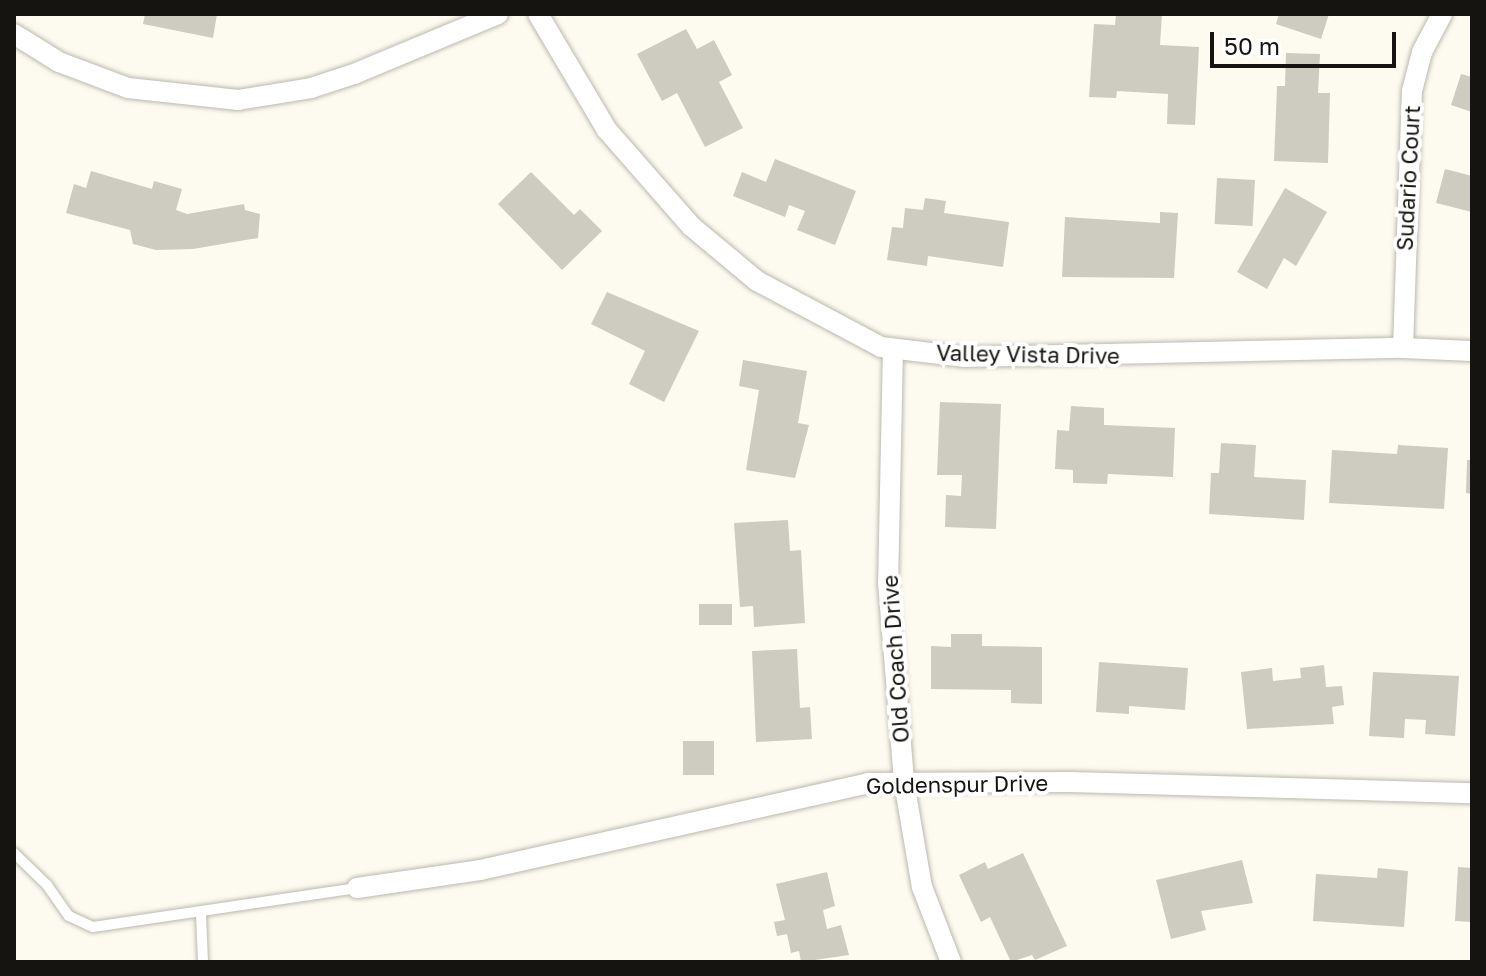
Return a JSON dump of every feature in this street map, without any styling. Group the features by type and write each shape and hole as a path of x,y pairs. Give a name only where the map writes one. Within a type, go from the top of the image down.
{"street":[{"path":"14,34 59,62 128,88 238,100 311,88 354,74 498,14"},
{"name":"Valley Vista Drive","path":"538,14 607,130 691,226 726,258 787,300 893,349 965,357 1089,357 1403,348 1472,351"},
{"name":"Sudario Court","path":"1403,348 1412,91 1422,52 1442,14"},
{"name":"Old Coach Drive","path":"893,349 888,582 904,782 922,887 951,962"},
{"name":"Goldenspur Drive","path":"357,888 480,870 835,789 904,782 1472,793"}],"lane":[{"path":"14,853 47,885 69,916 93,927 201,914 357,888"},
{"path":"201,914 203,962"}],"building":[{"path":"145,14 217,14 213,38 143,24"},
{"path":"1116,14 1162,14 1160,45 1199,47 1195,125 1167,124 1168,94 1117,91 1116,98 1089,97 1094,24 1115,25"},
{"path":"1279,14 1329,14 1321,39 1276,24"},
{"path":"686,29 697,49 714,40 732,75 719,82 743,128 705,147 677,93 662,101 637,54"},
{"path":"1286,53 1320,54 1318,93 1330,93 1328,163 1274,161 1277,86 1285,86"},
{"path":"1461,74 1472,77 1472,112 1451,105"},
{"path":"775,159 856,191 835,245 797,230 805,211 789,205 785,217 733,196 742,172 766,182"},
{"path":"1445,169 1472,176 1472,212 1436,203"},
{"path":"91,171 152,189 154,181 182,189 176,210 187,214 244,204 245,210 260,214 258,238 193,249 156,250 133,244 130,230 66,213 74,184 86,188"},
{"path":"531,172 574,215 580,209 602,231 562,270 498,204"},
{"path":"1217,178 1255,180 1253,226 1215,224"},
{"path":"1285,188 1327,212 1296,266 1284,258 1267,289 1237,272"},
{"path":"925,198 946,201 944,213 1009,222 1003,267 928,256 927,266 887,260 892,227 903,228 905,208 923,210"},
{"path":"1160,212 1178,213 1174,278 1062,277 1065,217 1160,223"},
{"path":"607,292 699,331 664,402 629,384 645,351 591,324"},
{"path":"743,360 807,371 798,423 809,425 795,478 746,470 759,390 739,386"},
{"path":"940,402 1001,404 996,529 945,527 946,495 961,496 962,475 937,475"},
{"path":"1071,406 1104,408 1104,425 1175,428 1173,477 1108,474 1107,484 1073,483 1073,470 1055,469 1057,430 1069,431"},
{"path":"1221,443 1256,445 1254,477 1306,480 1304,520 1209,514 1211,473 1219,473"},
{"path":"1398,445 1448,448 1444,509 1329,503 1332,450 1397,454"},
{"path":"1467,460 1472,460 1472,494 1466,493"},
{"path":"788,520 790,551 801,550 805,623 754,627 753,606 740,607 734,523"},
{"path":"699,604 732,604 732,625 699,625"},
{"path":"951,634 982,634 982,646 1042,647 1042,704 1011,703 1011,690 931,689 931,646 951,647"},
{"path":"797,649 800,708 810,707 812,739 756,742 752,651"},
{"path":"1099,662 1188,668 1185,710 1129,706 1129,714 1096,712"},
{"path":"1324,665 1326,687 1342,686 1344,705 1332,707 1334,724 1247,729 1241,672 1272,668 1273,681 1301,678 1300,668"},
{"path":"1373,672 1459,676 1455,736 1425,734 1426,720 1405,719 1404,738 1369,736"},
{"path":"683,741 714,741 714,775 683,775"},
{"path":"1023,853 1067,946 1035,960 1032,955 1011,962 990,917 981,922 959,875 985,862 988,869"},
{"path":"1242,860 1253,903 1201,911 1206,930 1171,939 1156,880"},
{"path":"1458,867 1472,868 1472,922 1455,921"},
{"path":"1378,868 1408,871 1404,927 1313,921 1316,874 1377,878"},
{"path":"827,872 835,906 823,910 827,929 841,925 849,955 801,962 799,951 791,953 787,934 777,936 774,922 785,920 776,884"}]}
